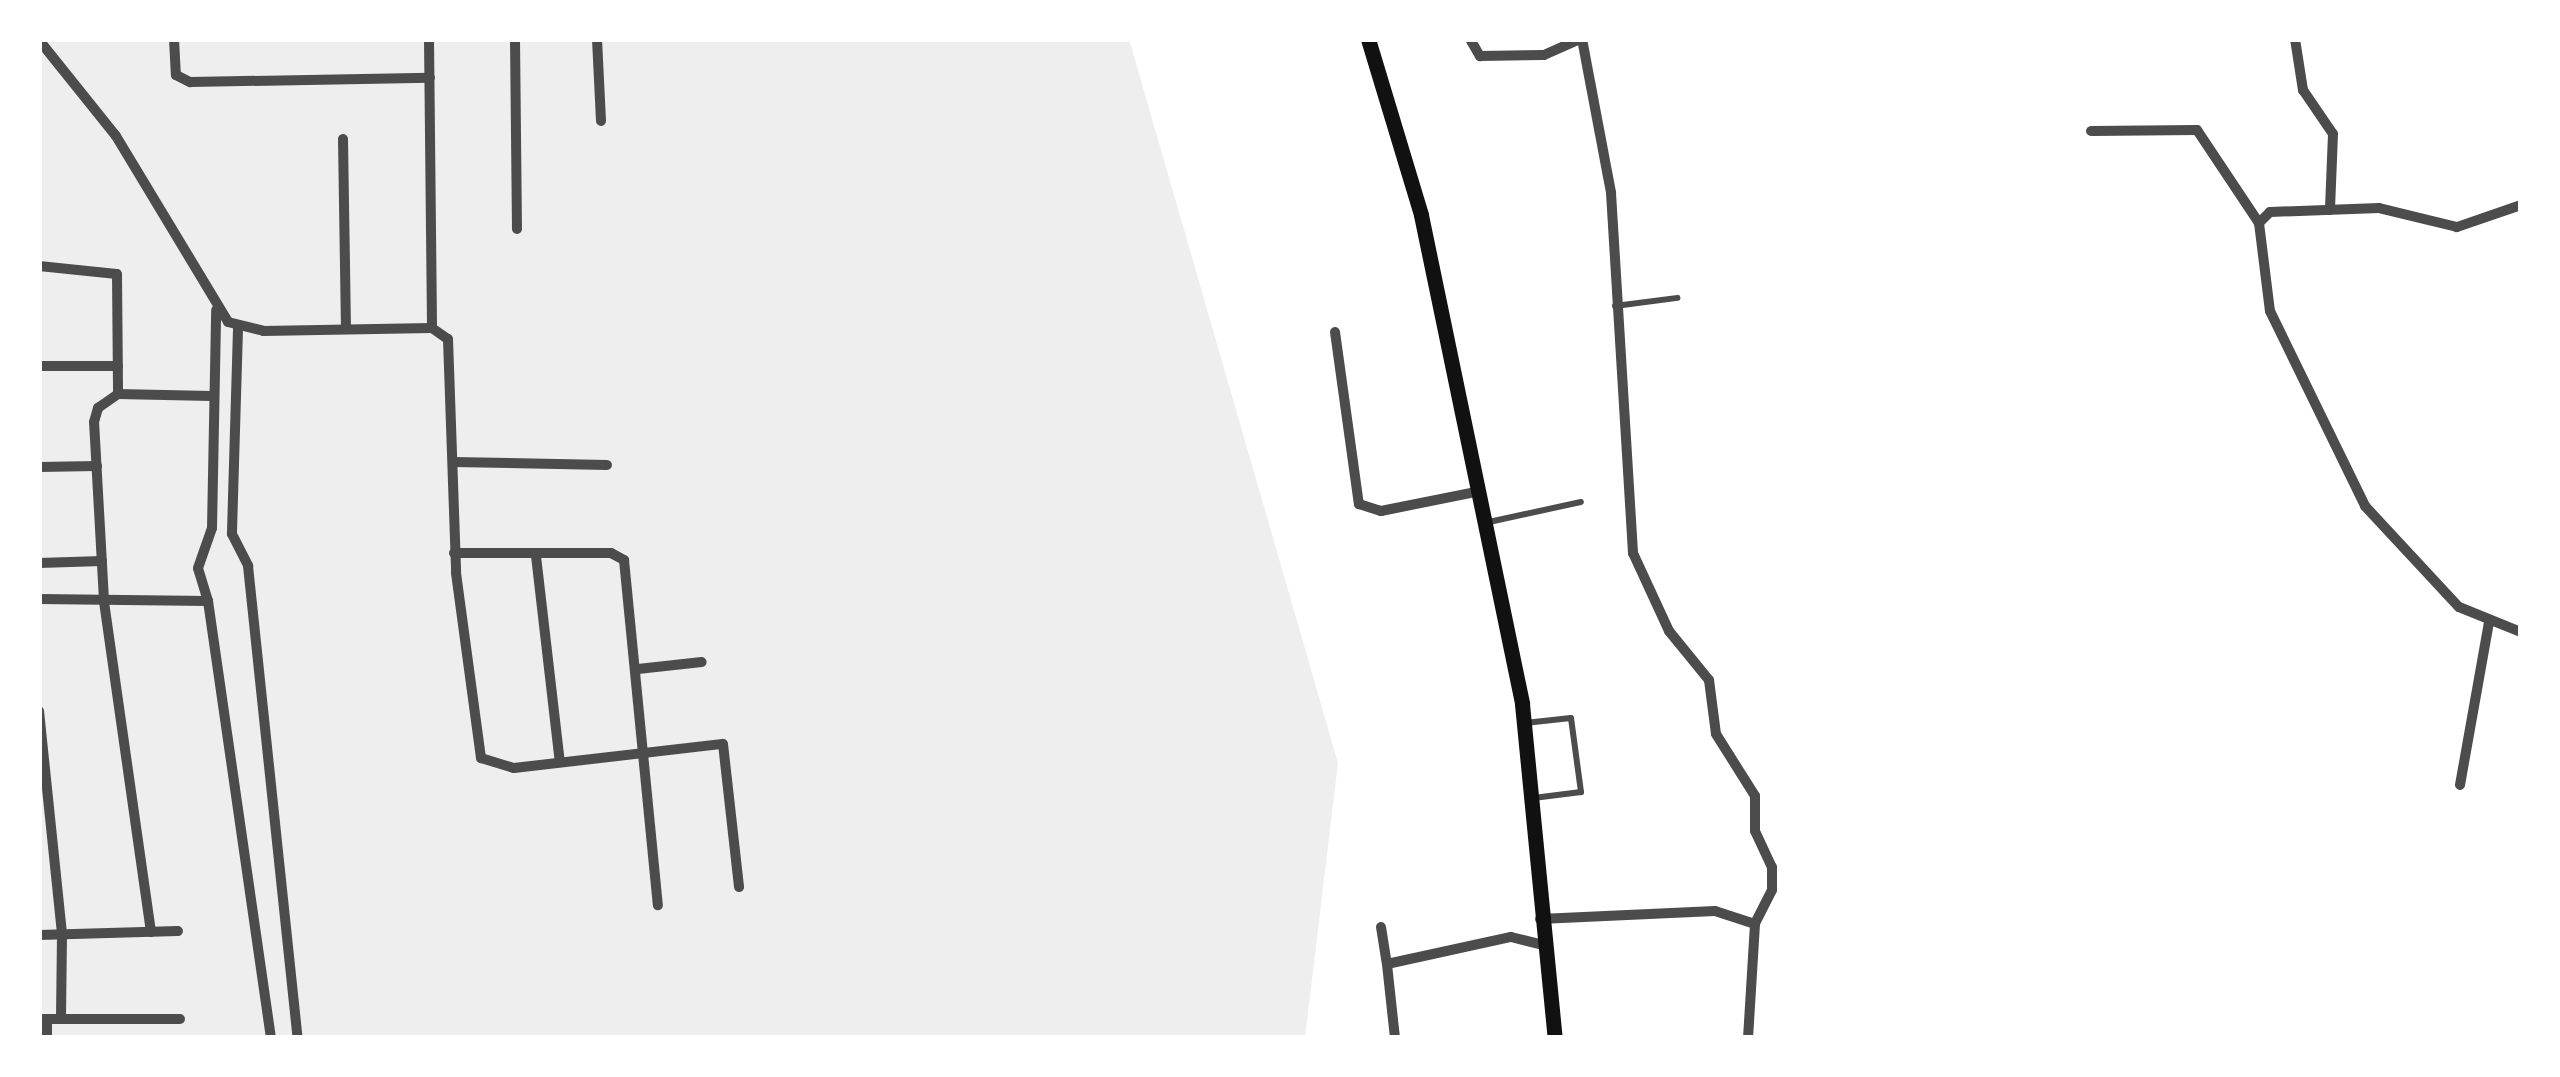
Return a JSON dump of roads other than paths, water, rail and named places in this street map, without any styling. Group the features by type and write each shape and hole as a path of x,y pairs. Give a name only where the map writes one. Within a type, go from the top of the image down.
{"main road":[{"path":"1368,39 1421,215 1526,723 1540,920 1555,1038"}],"street":[{"path":"174,39 176,75 190,82 430,78"},
{"path":"429,39 432,328"},
{"path":"515,39 517,229"},
{"path":"597,39 602,121"},
{"path":"1469,39 1480,56 1544,55 1581,39 1611,193 1614,306 1633,553 1669,631 1709,680 1716,734 1757,801 1755,831 1772,867 1772,890 1755,924 1748,1038"},
{"path":"2295,39 2303,90 2333,134 2330,210"},
{"path":"39,40 160,202 216,310 238,329 432,328 448,339 454,553 482,758 502,768 717,742 728,749 740,887"},
{"path":"2091,131 2197,130 2259,223 2270,311 2351,484 2419,568 2489,623 2521,632"},
{"path":"343,139 346,329"},
{"path":"2259,223 2270,212 2392,209 2457,227 2521,206"},
{"path":"39,266 117,274 118,394"},
{"path":"216,310 212,528 198,568 208,601 272,1038"},
{"path":"238,329 232,534 250,579 298,1038"},
{"path":"1335,332 1359,504 1381,511 1480,490"},
{"path":"39,366 118,366"},
{"path":"151,932 104,600 98,408 118,394 211,396"},
{"path":"453,462 608,465"},
{"path":"39,467 97,466"},
{"path":"454,553 611,553 624,560 647,751 658,905"},
{"path":"536,556 560,762"},
{"path":"39,562 101,561"},
{"path":"39,599 208,601"},
{"path":"2460,785 2489,623"},
{"path":"638,669 702,662"},
{"path":"39,711 62,935 61,1018"},
{"path":"39,844 55,844"},
{"path":"1540,920 1714,911 1755,924"},
{"path":"1381,927 1395,1038"},
{"path":"39,935 178,931"},
{"path":"1387,964 1511,937 1544,945"},
{"path":"46,1038 43,1019 180,1019"}],"lane":[{"path":"1614,306 1677,298"},
{"path":"1486,523 1581,502"},
{"path":"1526,723 1570,718 1581,792 1533,798"}]}
